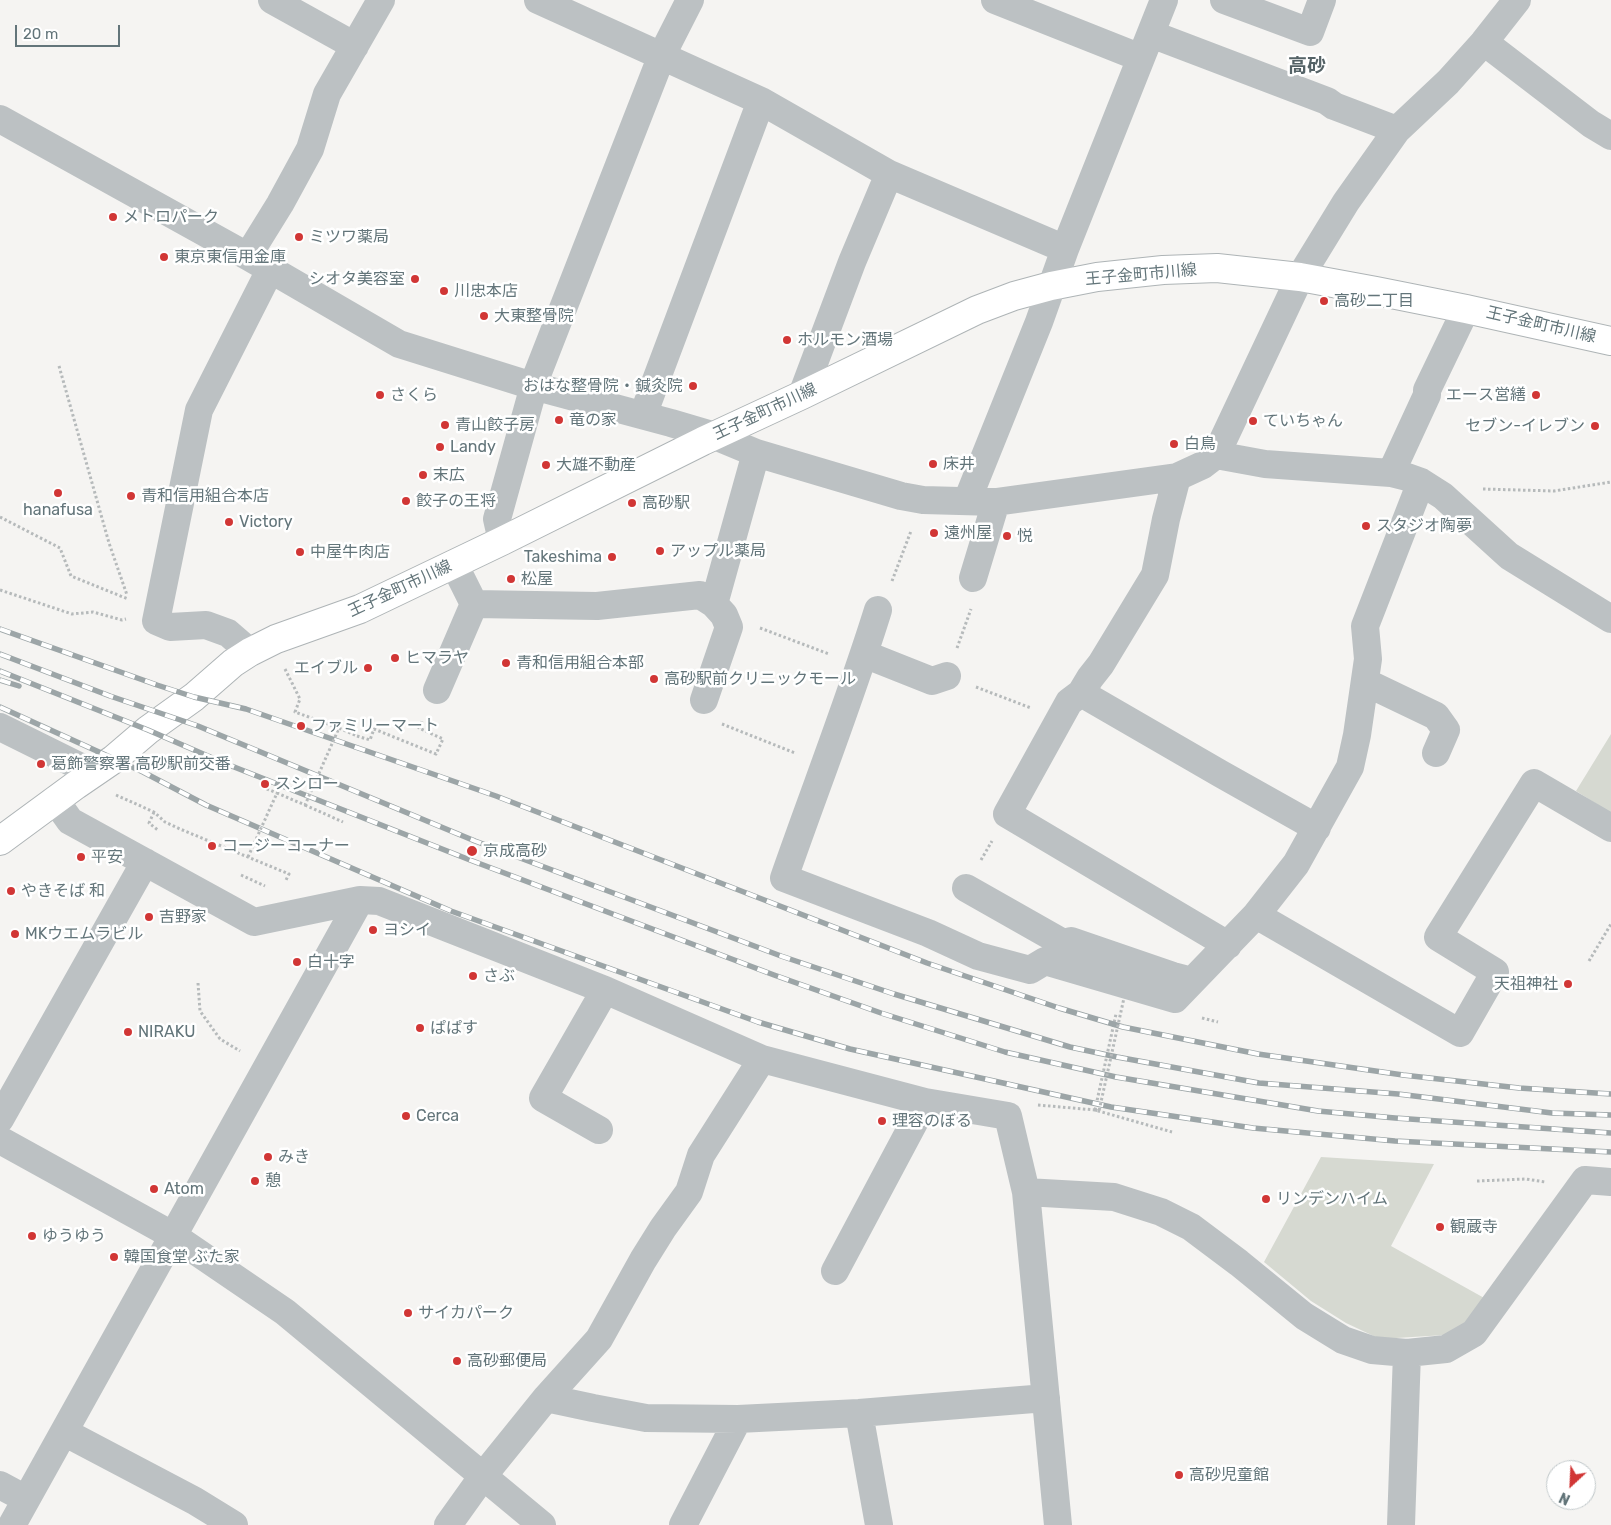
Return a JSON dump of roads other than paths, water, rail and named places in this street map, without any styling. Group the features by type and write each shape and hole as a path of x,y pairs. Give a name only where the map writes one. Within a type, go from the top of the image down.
{"main road":[{"name":"王子金町市川線","path":"0,841 114,759 148,730 194,697 233,663 250,652 276,640 360,609 502,542 715,436 977,310 1014,296 1051,286 1098,277 1163,270 1218,268 1300,277 1466,309 1611,341"}],"street":[{"path":"272,0 355,46"},
{"path":"250,652 228,633 206,625 170,627 156,621 199,410 260,263 254,246 280,204 310,149 327,94 381,0"},
{"path":"538,0 761,101 889,174 1065,249"},
{"path":"502,542 497,519 533,386 662,55 690,0"},
{"path":"995,0 1327,101 1334,106 1398,130"},
{"path":"967,501 1164,0"},
{"path":"1224,0 1310,32 1322,0"},
{"path":"0,118 260,263 399,344 533,386 715,436 756,453 901,496 923,500 996,502 1177,477 1203,465 1216,455 1300,277 1346,202 1398,130 1448,82 1484,42 1517,0"},
{"path":"1484,42 1568,107 1611,136"},
{"path":"643,415 761,101"},
{"path":"802,395 852,262 889,174"},
{"path":"1391,473 1427,395 1427,390 1466,309"},
{"path":"719,610 756,453"},
{"path":"1216,455 1264,464 1391,473 1407,476 1432,489 1509,556 1611,619"},
{"path":"1177,477 1166,519 1155,575 1101,664 1081,693 1069,702 1007,814 1228,945"},
{"path":"878,610 784,878 928,933 978,956 1030,970 1044,961 1175,999 1256,914 1296,864 1350,767 1357,736 1368,659 1365,626 1432,489"},
{"path":"973,578 996,502"},
{"path":"437,690 474,604 454,564"},
{"path":"474,604 597,606 700,595 719,610 729,627 704,700"},
{"path":"862,660 932,681 947,676"},
{"path":"1365,682 1436,716 1446,730 1436,753"},
{"path":"1081,693 1317,828"},
{"path":"0,727 93,773"},
{"path":"1256,914 1460,1033 1495,972 1438,937 1534,783 1611,828"},
{"path":"55,800 70,821 254,922 360,900 379,901 605,990 762,1059 925,1102 1008,1116 1027,1197 1058,1525"},
{"path":"0,1119 145,862"},
{"path":"966,888 1063,943 1071,941 1173,976 1187,986"},
{"path":"12,1525 360,900"},
{"path":"599,1130 542,1098 605,990"},
{"path":"448,1525 546,1398 599,1339 643,1260 689,1192 701,1155 762,1059"},
{"path":"835,1271 925,1102"},
{"path":"0,1140 172,1235 285,1312 542,1525"},
{"path":"1027,1197 1114,1197 1161,1212 1191,1226 1304,1316 1344,1340 1372,1350 1407,1353 1446,1349 1474,1333 1585,1180 1611,1182"},
{"path":"1401,1525 1407,1353"},
{"path":"546,1398 646,1418 738,1419 859,1413 1046,1398"},
{"path":"859,1413 880,1525"},
{"path":"683,1525 738,1419"},
{"path":"64,1432 195,1501 234,1525"},
{"path":"0,1484 26,1499"}],"railway":[{"path":"0,629 157,685 194,697 246,709 496,796 927,963 1059,1008 1123,1027 1258,1054 1403,1075 1519,1088 1611,1094"},
{"path":"0,654 110,696 198,726 475,841 781,956 894,994 1070,1047 1259,1083 1398,1094 1552,1113 1611,1115"},
{"path":"0,671 148,730 224,763 470,860 774,975 881,1013 1005,1052 1116,1077 1318,1111 1611,1133"},
{"path":"0,680 19,686"},
{"path":"0,707 143,772 206,805 451,911 758,1022 850,1049 1111,1107 1253,1128 1395,1141 1611,1152"}],"place":[{"name":"メトロパーク","path":"113,217"},
{"name":"ミツワ薬局","path":"299,237"},
{"name":"東京東信用金庫","path":"164,257"},
{"name":"シオタ美容室","path":"415,279"},
{"name":"川忠本店","path":"444,291"},
{"name":"高砂二丁目","path":"1324,301"},
{"name":"大東整骨院","path":"484,316"},
{"name":"ホルモン酒場","path":"787,340"},
{"name":"おはな整骨院・鍼灸院","path":"693,386"},
{"name":"さくら","path":"380,395"},
{"name":"エース営繕","path":"1536,395"},
{"name":"竜の家","path":"559,420"},
{"name":"ていちゃん","path":"1253,421"},
{"name":"青山餃子房","path":"445,425"},
{"name":"セブン-イレブン","path":"1595,426"},
{"name":"白鳥","path":"1174,444"},
{"name":"Landy","path":"440,447"},
{"name":"床井","path":"933,464"},
{"name":"大雄不動産","path":"546,465"},
{"name":"末広","path":"423,475"},
{"name":"hanafusa","path":"58,493"},
{"name":"青和信用組合本店","path":"131,496"},
{"name":"餃子の王将","path":"406,501"},
{"name":"高砂駅","path":"632,503"},
{"name":"Victory","path":"229,522"},
{"name":"スタジオ陶夢","path":"1366,526"},
{"name":"遠州屋","path":"934,533"},
{"name":"悦","path":"1007,536"},
{"name":"アップル薬局","path":"660,551"},
{"name":"中屋牛肉店","path":"300,552"},
{"name":"Takeshima","path":"612,557"},
{"name":"松屋","path":"511,579"},
{"name":"ヒマラヤ","path":"395,658"},
{"name":"青和信用組合本部","path":"506,663"},
{"name":"エイブル","path":"368,668"},
{"name":"高砂駅前クリニックモール","path":"654,679"},
{"name":"ファミリーマート","path":"301,726"},
{"name":"葛飾警察署 高砂駅前交番","path":"41,764"},
{"name":"スシロー","path":"265,784"},
{"name":"コージーコーナー","path":"212,846"},
{"name":"京成高砂","path":"472,851"},
{"name":"平安","path":"81,857"},
{"name":"やきそば 和","path":"11,891"},
{"name":"吉野家","path":"149,917"},
{"name":"ヨシイ","path":"373,930"},
{"name":"MKウエムラビル","path":"15,934"},
{"name":"白十字","path":"297,962"},
{"name":"さぶ","path":"473,976"},
{"name":"天祖神社","path":"1568,984"},
{"name":"ぱぱす","path":"420,1028"},
{"name":"NIRAKU","path":"128,1032"},
{"name":"Cerca","path":"406,1116"},
{"name":"理容のぼる","path":"882,1121"},
{"name":"みき","path":"268,1157"},
{"name":"憩","path":"255,1181"},
{"name":"Atom","path":"154,1189"},
{"name":"リンデンハイム","path":"1266,1199"},
{"name":"観蔵寺","path":"1440,1227"},
{"name":"ゆうゆう","path":"32,1236"},
{"name":"韓国食堂 ぶた家","path":"114,1257"},
{"name":"サイカパーク","path":"408,1313"},
{"name":"高砂郵便局","path":"457,1361"},
{"name":"高砂児童館","path":"1179,1475"}],"district":[{"name":"高砂","path":"1307,67"}]}
